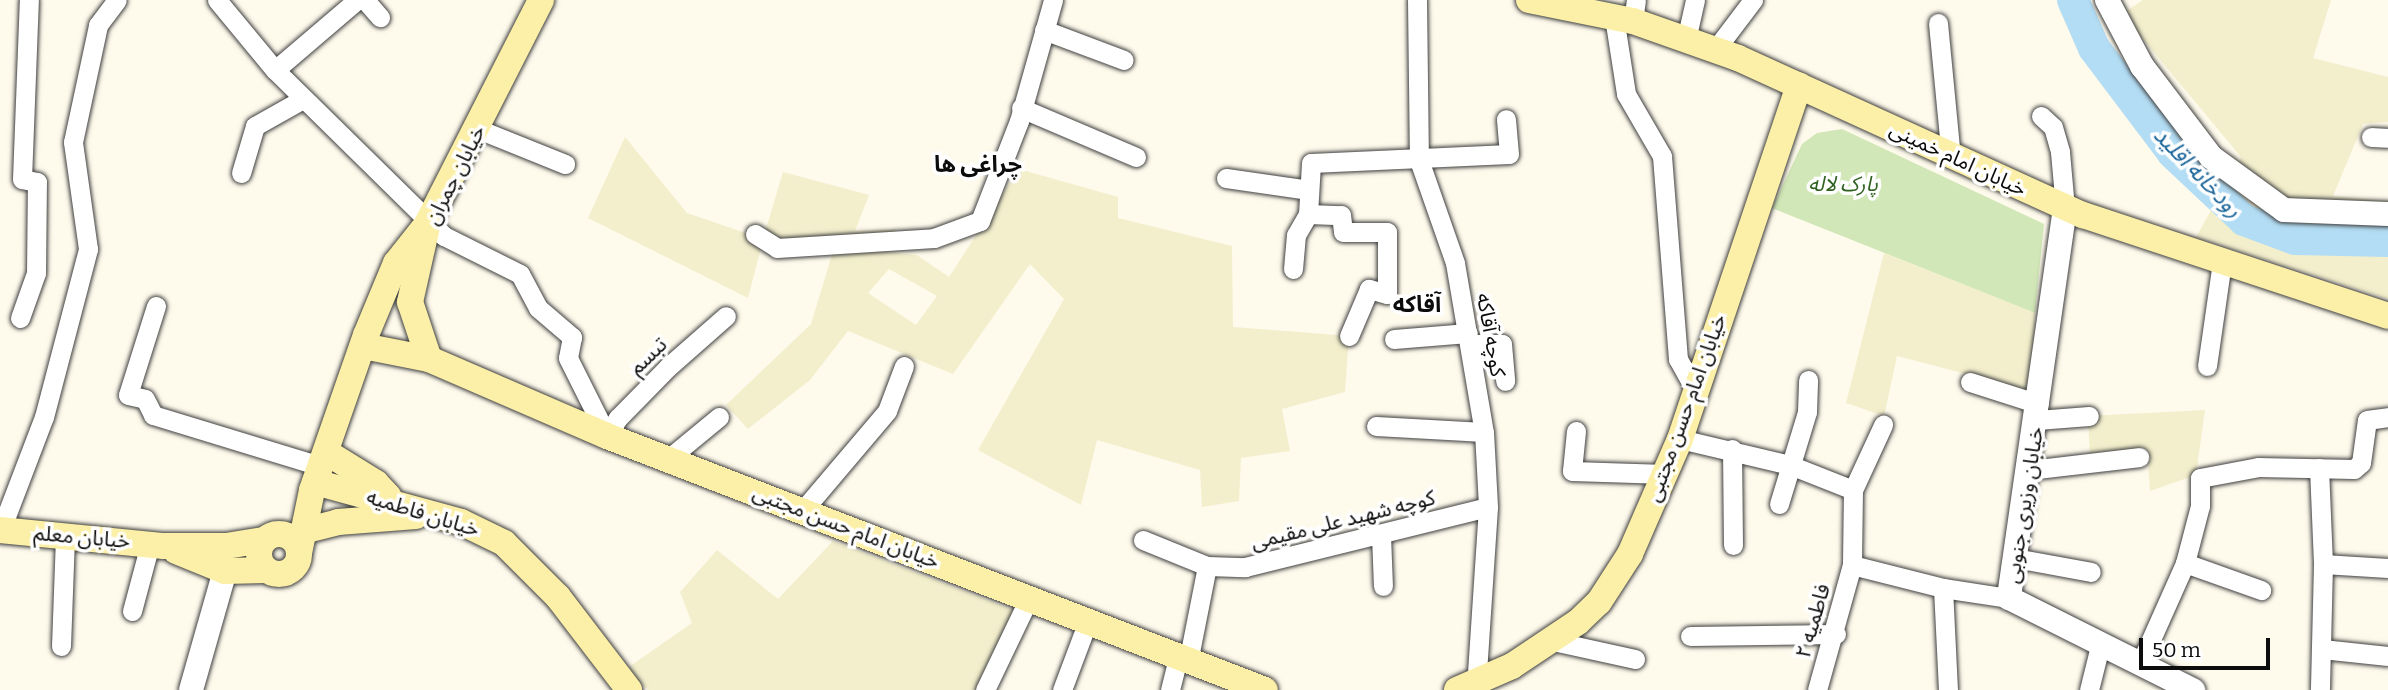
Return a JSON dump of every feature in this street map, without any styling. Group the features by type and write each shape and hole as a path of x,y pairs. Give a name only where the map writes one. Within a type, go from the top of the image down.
{"main road":[{"name":"خیابان چمران","path":"429,359 411,302 428,222 478,129 541,0"},
{"name":"خیابان امام خمینی","path":"1530,0 1628,13 1799,86 2066,208 2388,316"},
{"name":"خیابان امام حسن مجتبی","path":"1470,688 1553,641 1599,602 1615,580 1680,439 1799,86"},
{"path":"318,472 267,538 259,558 266,570 285,574 296,565 318,472 363,346 396,263 428,222"},
{"name":"خیابان امام حسن مجتبی","path":"363,346 429,359 607,436 804,509 1265,690"},
{"name":"خیابان فاطمیه","path":"318,472 394,503 485,532 522,559 558,597 629,690"},
{"path":"226,559 267,538 289,537 303,541 338,522 428,515"},
{"name":"خیابان معلم","path":"0,531 157,545 266,570"}],"street":[{"path":"20,318 36,273 37,182 22,179 29,0"},
{"path":"0,531 44,417 88,249 73,142 99,25 117,0"},
{"path":"217,0 275,70 428,222 444,236 520,274 538,308 572,337 568,358 607,436"},
{"path":"275,70 357,0"},
{"path":"365,0 380,17"},
{"path":"755,234 778,248 934,238 980,220 1021,108 1053,0"},
{"name":"کوچه آقاکه","path":"1417,0 1419,160 1455,264 1484,432 1488,507 1470,688"},
{"path":"1686,40 1695,0"},
{"path":"1715,50 1754,0"},
{"path":"2106,0 2142,66 2211,157 2284,210 2388,214"},
{"path":"1628,13 1626,94 1662,156 1678,359 1696,391"},
{"path":"1938,23 1951,157"},
{"path":"1044,30 1124,60"},
{"path":"241,173 255,126 303,99"},
{"path":"1021,108 1136,157"},
{"path":"2041,116 2053,127 2060,152 2066,208"},
{"path":"1293,270 1296,235 1308,214 1311,163 1508,154 1506,119"},
{"path":"478,129 565,163"},
{"path":"1226,178 1309,190"},
{"name":"خیابان وزیری جنوبی","path":"2066,208 2009,598 2193,690"},
{"path":"1308,214 1341,215 1343,232 1387,232 1387,294 1369,289 1349,336"},
{"path":"2207,366 2222,262"},
{"path":"156,306 128,394 145,400 153,415 318,472"},
{"name":"تبسم","path":"607,436 618,418 660,375 726,316"},
{"path":"1394,339 1469,338 1502,344 1505,381"},
{"path":"804,509 887,411 904,366"},
{"path":"1779,503 1807,412 1808,380"},
{"path":"1970,382 2038,412 2089,416"},
{"path":"2141,662 2185,563 2200,506 2200,478 2258,467 2359,466 2367,420 2388,416"},
{"path":"668,459 719,417"},
{"path":"1680,439 1732,449 1790,465 1853,490 1883,425"},
{"path":"1376,426 1484,432"},
{"path":"1576,431 1572,471 1666,474"},
{"path":"1732,449 1733,545"},
{"path":"2029,470 2139,457"},
{"path":"2319,468 2323,564 2319,690"},
{"name":"فاطمیه ۲","path":"1817,690 1836,634 1852,565 1853,490"},
{"name":"کوچه شهید علی مقیمی","path":"1143,540 1207,566 1245,567 1488,507"},
{"path":"61,646 65,535"},
{"path":"1381,535 1383,586"},
{"path":"132,611 157,545"},
{"path":"2015,558 2091,572"},
{"path":"191,690 226,559"},
{"path":"2185,563 2261,590"},
{"path":"2323,564 2388,568"},
{"path":"1852,565 1943,588 2009,598"},
{"path":"1170,690 1183,660 1207,566"},
{"path":"1943,588 1948,690"},
{"path":"985,690 1029,598"},
{"path":"1062,690 1088,621"},
{"path":"1690,636 1836,634"},
{"path":"1553,641 1635,659"},
{"path":"2089,690 2101,642"},
{"path":"2322,649 2388,656"}],"shaded area":[{"path":"2143,0 2331,0 2313,58 2388,77 2388,122 2363,124 2333,196 2388,201 2388,299 2196,237 2241,157 2122,14"},
{"path":"625,137 687,213 763,239 783,172 869,195 855,231 896,229 887,252 917,255 949,277 1019,169 1118,197 1118,218 1232,246 1233,327 1349,336 1345,392 1282,409 1290,451 1241,458 1239,501 1202,507 1200,470 1097,440 1081,505 978,450 1064,299 1030,264 953,374 848,331 810,380 748,429 726,405 811,324 832,255 763,240 748,298 588,218","holes":["889,269 937,296 916,325 868,293"]},
{"path":"1884,253 2035,313 2032,391 1897,356 1884,416 1846,403"},
{"path":"2205,410 2196,475 2150,491 2147,449 2090,459 2088,416"},
{"path":"833,541 1029,616 993,690 648,690 626,669 692,623 680,592 717,550 778,599"}],"green space":[{"name":"پارک لاله","path":"1842,129 2044,224 2035,313 1772,208 1802,144 1817,133"}],"waterway":[{"name":"رودخانه اقلید","path":"2073,0 2094,48 2173,153 2244,220 2295,239 2388,241"}],"district":[{"name":"چراغی ها","path":"978,164"},
{"name":"آقاکه","path":"1417,304"}]}
